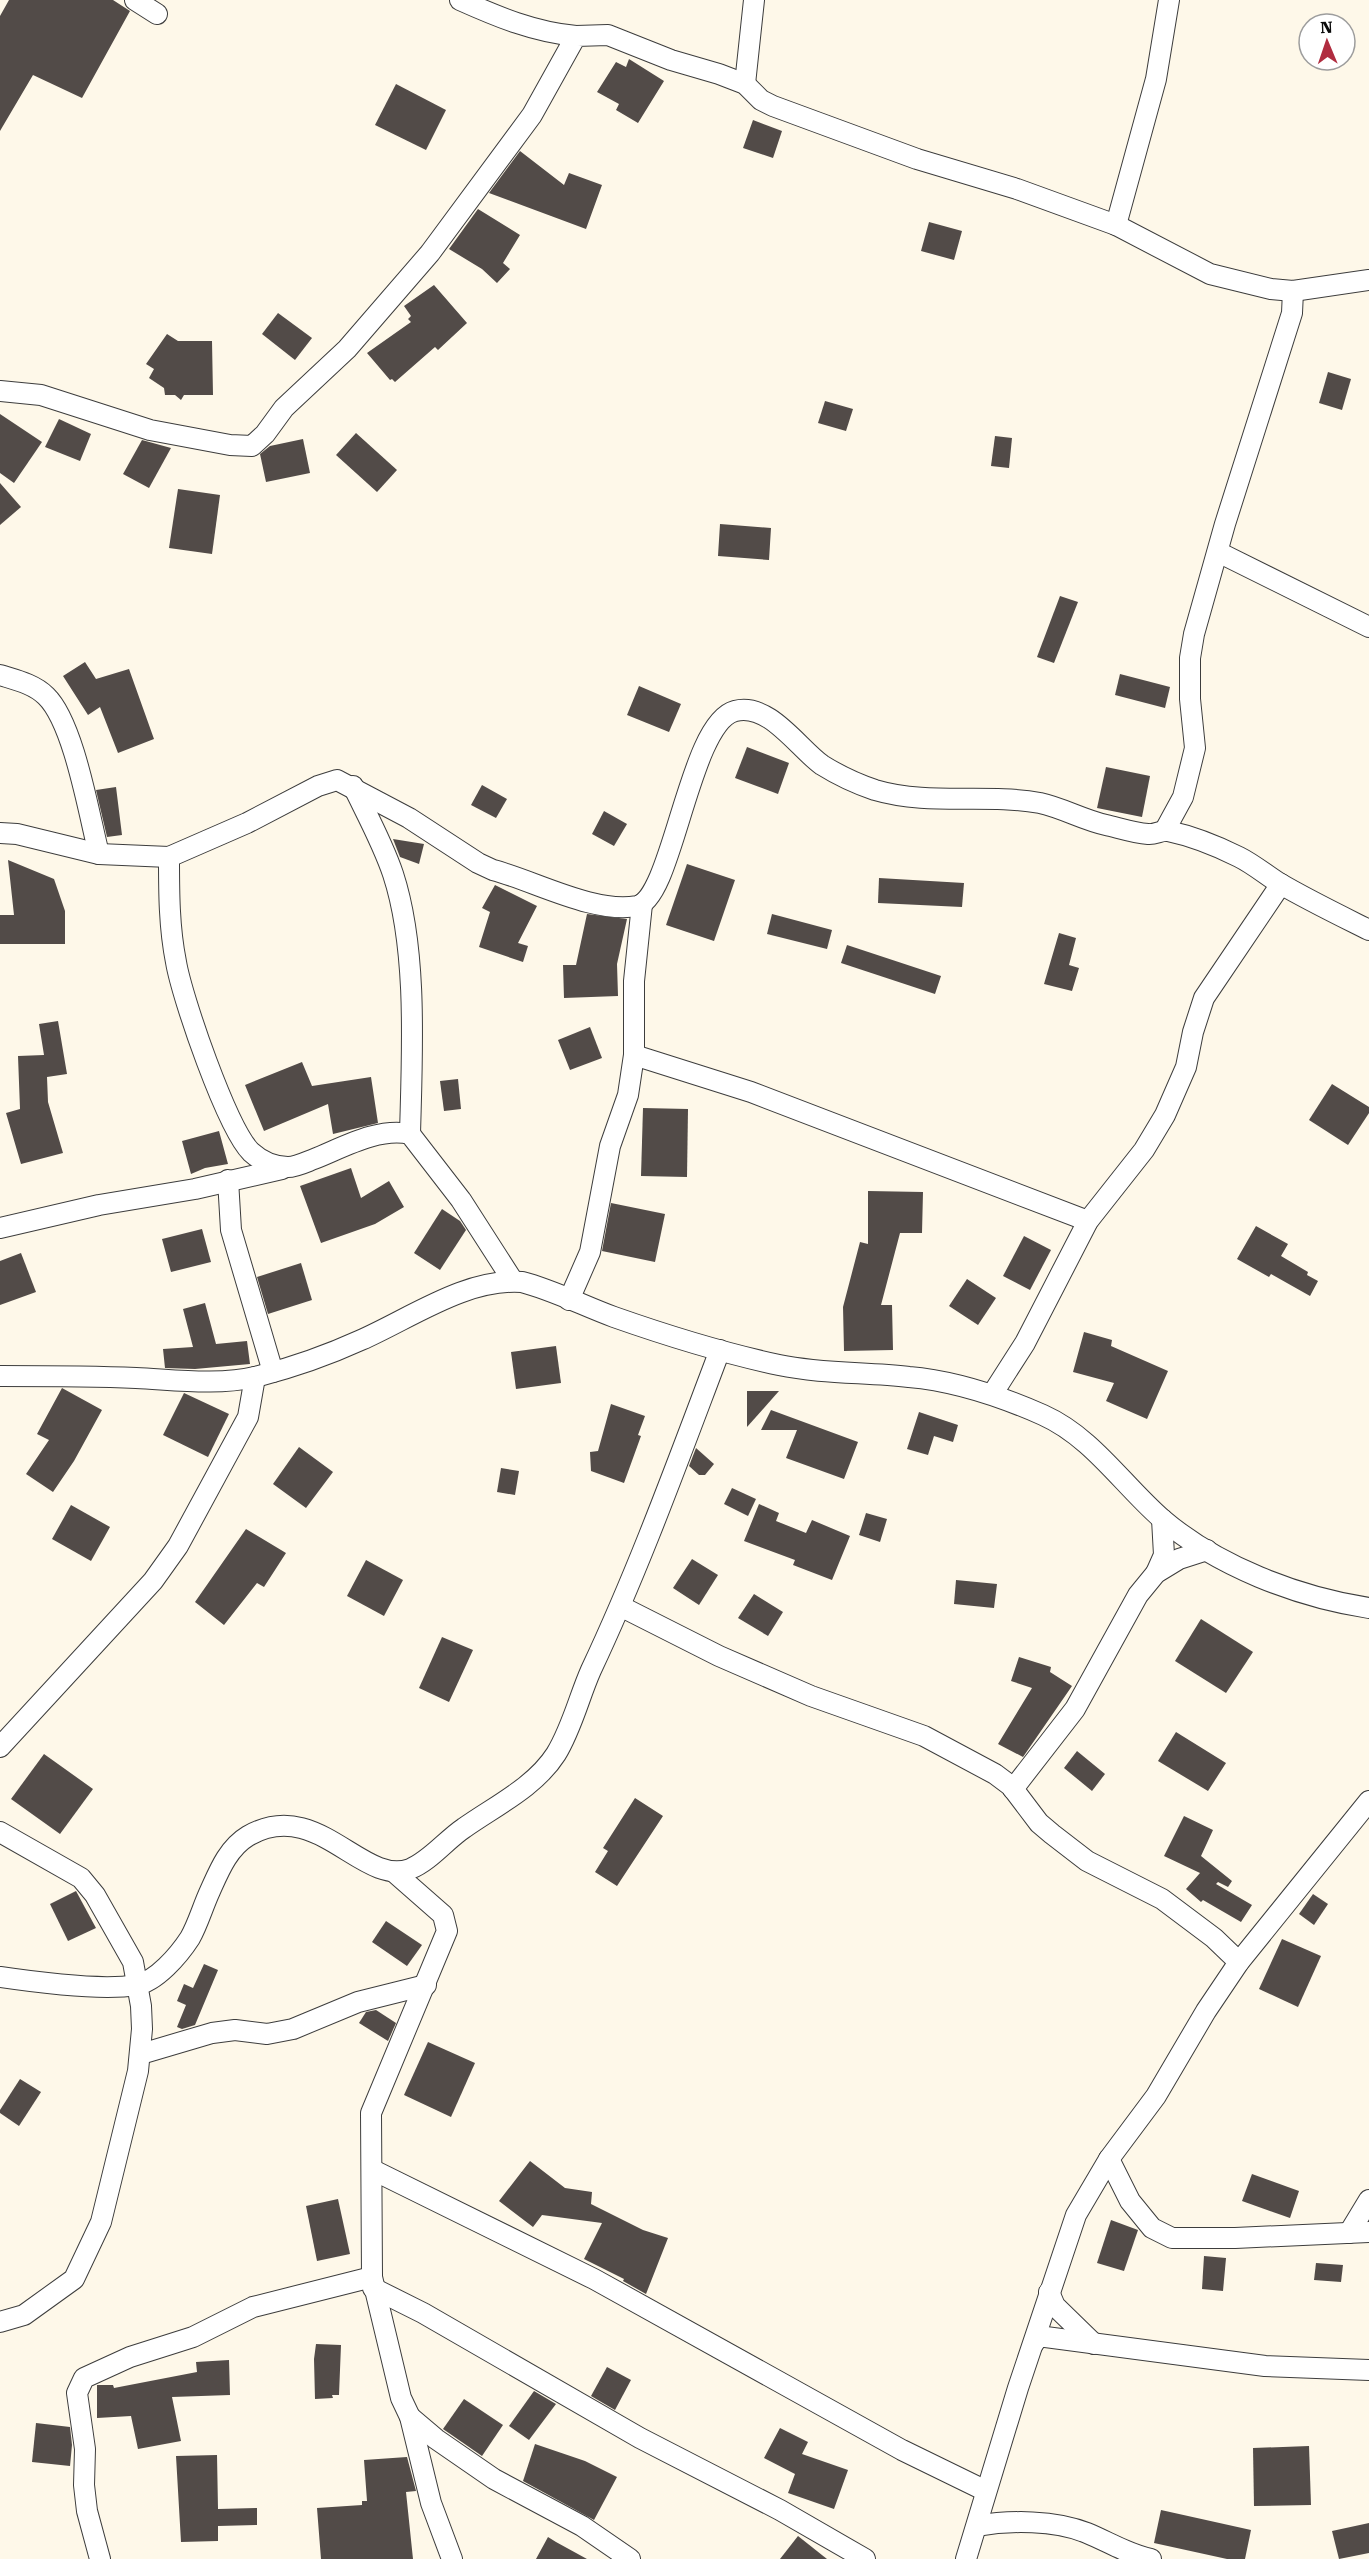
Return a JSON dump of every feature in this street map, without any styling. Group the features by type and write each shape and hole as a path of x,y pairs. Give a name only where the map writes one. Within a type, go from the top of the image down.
{"street":[{"path":"135,0 157,14"},
{"path":"460,0 510,22 543,32 576,36 608,35 671,60 745,84 761,100 773,106 917,159 1017,189 1116,225 1210,274 1271,290 1293,291 1369,280"},
{"path":"745,84 754,0"},
{"path":"1116,225 1156,79 1169,0"},
{"path":"0,391 41,395 150,430 230,445 252,446 265,434 284,408 347,349 430,253 532,115 576,36"},
{"path":"1165,830 1184,797 1195,748 1190,699 1190,658 1194,634 1292,313 1293,291"},
{"path":"1218,552 1369,627"},
{"path":"0,675 30,685 52,702 68,736 99,854"},
{"path":"0,833 17,834 99,854 169,857 247,823 318,786 337,780 353,786 493,870 601,904 636,906 649,898 660,877 694,776 714,727 725,714 735,710 747,710 778,723 819,762 876,790 931,798 1011,799 1059,808 1090,821 1150,835 1165,830 1194,838 1239,857 1281,884 1369,930"},
{"path":"353,786 384,850 401,907 409,983 412,1058 410,1134 461,1200 513,1281"},
{"path":"169,857 169,912 176,963 194,1028 232,1119 249,1150 267,1165 290,1168"},
{"path":"993,1393 1025,1342 1088,1221 1144,1150 1165,1115 1186,1067 1193,1032 1204,998 1281,884"},
{"path":"569,1300 590,1252 610,1146 628,1095 634,1055 634,981 642,904"},
{"path":"634,1055 791,1107 1088,1221"},
{"path":"0,1228 290,1168 387,1133 410,1134"},
{"path":"0,1747 153,1581 178,1546 248,1417 264,1374 231,1230 228,1180"},
{"path":"0,1376 126,1377 194,1382 234,1381 264,1374 362,1340 447,1299 490,1285 513,1281 531,1284 665,1335 781,1365 911,1377 993,1393 1047,1417 1081,1439 1162,1519 1207,1550 1278,1586 1344,1604 1369,1608"},
{"path":"394,1872 419,1864 538,1775 555,1754 622,1607 720,1350"},
{"path":"1013,1789 1075,1709 1138,1595 1156,1573 1164,1555 1162,1519"},
{"path":"1156,1573 1179,1559 1207,1550"},
{"path":"622,1607 719,1656 811,1696 924,1736 995,1774 1013,1789 1039,1824 1070,1848 1087,1861 1162,1899 1214,1938 1239,1962"},
{"path":"966,2559 1048,2292 1076,2215 1109,2159 1156,2096 1239,1962 1369,1801"},
{"path":"0,1977 104,1986 138,1985 172,1960 185,1945 224,1862 239,1842 261,1830 286,1824 298,1826 394,1872 446,1919 446,1936 371,2113 373,2283 401,2398 410,2417 431,2503 452,2559"},
{"path":"0,1832 81,1878 94,1895 133,1962 141,2006 141,2054 101,2222 74,2279 24,2315 0,2322"},
{"path":"141,2054 212,2032 235,2030 260,2034 293,2029 358,2002 426,1985"},
{"path":"1109,2159 1130,2201 1152,2228 1172,2238 1234,2238 1369,2232"},
{"path":"373,2169 594,2279 902,2451 986,2490"},
{"path":"1349,2233 1369,2200"},
{"path":"100,2559 87,2511 84,2485 85,2449 77,2393 84,2378 130,2357 193,2337 253,2307 373,2283 640,2438 780,2510 865,2559"},
{"path":"1048,2292 1055,2306 1094,2344"},
{"path":"1034,2343 1038,2336 1266,2366 1369,2370"},
{"path":"410,2417 494,2479 582,2526 630,2559"},
{"path":"977,2526 995,2523 1071,2527 1118,2549 1151,2559"}],"building":[{"path":"9,0 113,0 130,11 82,98 33,75 0,131 0,16"},
{"path":"629,59 664,81 638,123 616,110 619,104 597,92 616,62 626,67"},
{"path":"396,84 446,110 426,150 375,125"},
{"path":"753,120 782,131 773,158 743,148"},
{"path":"520,151 564,185 569,173 602,185 586,229 489,193"},
{"path":"478,209 520,235 503,263 510,269 497,283 482,269 449,249"},
{"path":"929,222 962,231 954,260 921,251"},
{"path":"434,285 467,323 438,350 435,347 395,382 390,380 367,353 411,322 408,319 411,316 404,306"},
{"path":"278,313 312,338 295,360 262,334"},
{"path":"167,334 178,341 212,341 213,395 184,395 181,400 175,395 165,395 164,388 149,378 154,369 146,364"},
{"path":"1328,372 1351,379 1342,410 1319,403"},
{"path":"825,401 853,409 846,431 818,423"},
{"path":"0,414 42,442 14,483 0,473"},
{"path":"59,419 91,434 80,461 45,447"},
{"path":"356,433 397,470 377,492 336,455"},
{"path":"995,436 1012,438 1009,468 991,466"},
{"path":"303,439 310,473 266,482 260,454 270,446"},
{"path":"142,440 171,448 149,488 123,474"},
{"path":"0,483 21,507 0,525"},
{"path":"178,489 220,495 212,554 169,548"},
{"path":"720,524 771,528 769,560 718,556"},
{"path":"1060,596 1078,602 1054,663 1037,657"},
{"path":"85,662 96,679 129,669 154,739 118,753 100,707 88,715 63,676"},
{"path":"1120,674 1170,687 1165,708 1115,695"},
{"path":"639,686 681,704 669,732 627,715"},
{"path":"747,747 789,763 778,794 735,778"},
{"path":"1106,767 1150,776 1142,817 1097,808"},
{"path":"482,785 507,799 496,818 471,805"},
{"path":"116,787 122,835 107,837 96,790"},
{"path":"604,811 627,824 614,846 592,834"},
{"path":"393,839 424,844 419,864 400,857"},
{"path":"8,860 54,879 65,911 65,944 0,944 0,915 14,915"},
{"path":"687,864 735,880 714,941 666,925"},
{"path":"879,878 964,883 962,907 878,903"},
{"path":"495,885 537,906 518,943 528,946 523,962 479,947 490,912 482,908"},
{"path":"587,914 627,919 617,964 618,996 564,998 563,965 576,965"},
{"path":"772,914 832,930 827,949 767,934"},
{"path":"1059,933 1076,938 1069,965 1079,968 1072,991 1044,984"},
{"path":"847,945 941,976 935,994 841,963"},
{"path":"58,1021 67,1074 47,1077 48,1102 63,1153 21,1164 6,1113 20,1109 18,1056 44,1055 39,1024"},
{"path":"590,1027 602,1058 570,1070 558,1040"},
{"path":"302,1062 312,1086 371,1077 378,1123 333,1134 328,1104 264,1131 245,1085"},
{"path":"458,1079 461,1109 444,1111 440,1081"},
{"path":"1332,1084 1369,1107 1369,1113 1348,1145 1309,1120"},
{"path":"643,1108 688,1109 687,1177 641,1176"},
{"path":"219,1131 228,1164 205,1168 191,1174 182,1141"},
{"path":"351,1168 361,1198 389,1181 404,1207 375,1224 321,1243 300,1186"},
{"path":"868,1191 923,1192 922,1233 900,1233 881,1305 892,1305 893,1350 844,1351 843,1307 860,1242 868,1244"},
{"path":"611,1203 665,1214 655,1262 602,1251"},
{"path":"442,1209 460,1221 466,1230 440,1270 414,1253"},
{"path":"1256,1226 1288,1244 1281,1256 1308,1272 1307,1275 1318,1281 1310,1296 1271,1274 1269,1277 1237,1259"},
{"path":"202,1229 211,1262 171,1272 162,1239"},
{"path":"1024,1236 1051,1250 1030,1290 1003,1276"},
{"path":"21,1253 36,1292 0,1305 0,1261"},
{"path":"301,1263 312,1300 268,1314 257,1277"},
{"path":"967,1279 996,1298 978,1325 949,1306"},
{"path":"205,1303 216,1344 247,1341 250,1364 195,1369 165,1368 163,1349 193,1347 183,1309"},
{"path":"1084,1332 1112,1340 1111,1346 1168,1371 1147,1419 1106,1401 1114,1383 1073,1372"},
{"path":"556,1346 561,1383 516,1389 511,1352"},
{"path":"62,1388 102,1410 74,1461 53,1492 26,1474 49,1440 37,1434"},
{"path":"747,1391 779,1391 747,1427"},
{"path":"184,1393 229,1414 208,1457 163,1435"},
{"path":"611,1404 645,1416 638,1435 641,1436 624,1483 591,1471 590,1452 598,1451"},
{"path":"771,1410 858,1442 844,1479 786,1458 797,1430 761,1430"},
{"path":"919,1412 958,1425 953,1442 934,1436 928,1455 907,1449"},
{"path":"299,1447 333,1472 306,1508 273,1484"},
{"path":"696,1448 714,1464 705,1475 699,1475 689,1466"},
{"path":"501,1468 519,1471 515,1495 497,1492"},
{"path":"732,1488 756,1499 748,1516 724,1504"},
{"path":"759,1504 779,1513 776,1521 806,1533 812,1520 850,1536 832,1580 793,1565 795,1560 744,1541"},
{"path":"71,1505 110,1527 91,1561 52,1539"},
{"path":"866,1513 887,1519 880,1542 859,1535"},
{"path":"246,1529 286,1553 264,1587 257,1583 224,1625 195,1602"},
{"path":"692,1559 718,1575 699,1605 673,1588"},
{"path":"366,1560 403,1580 384,1616 347,1596"},
{"path":"956,1580 997,1584 994,1608 954,1604"},
{"path":"754,1594 783,1612 768,1636 738,1618"},
{"path":"1201,1619 1253,1652 1226,1693 1175,1661"},
{"path":"442,1637 473,1650 449,1702 419,1688"},
{"path":"1019,1657 1051,1667 1050,1672 1072,1686 1023,1757 998,1744 1032,1688 1011,1681"},
{"path":"1176,1732 1226,1763 1208,1791 1158,1761"},
{"path":"1077,1751 1105,1774 1092,1791 1064,1768"},
{"path":"44,1754 93,1789 60,1834 11,1799"},
{"path":"635,1798 663,1816 617,1886 595,1872 608,1851 603,1848"},
{"path":"1184,1816 1213,1830 1201,1856 1232,1881 1228,1887 1218,1882 1216,1884 1252,1905 1241,1922 1203,1900 1201,1902 1186,1889 1200,1873 1164,1856"},
{"path":"76,1891 96,1928 68,1941 50,1904"},
{"path":"1313,1894 1328,1904 1314,1925 1299,1914"},
{"path":"386,1921 422,1945 407,1966 372,1942"},
{"path":"1282,1939 1321,1956 1298,2007 1259,1989"},
{"path":"204,1964 218,1970 195,2025 182,2029 177,2027 186,2005 177,2001 184,1984 193,1988"},
{"path":"376,2010 396,2023 388,2041 359,2023 366,2012"},
{"path":"428,2042 475,2063 451,2117 404,2095"},
{"path":"20,2079 41,2092 19,2126 0,2113 0,2110"},
{"path":"530,2161 565,2188 592,2192 591,2204 643,2230 668,2238 646,2294 623,2281 624,2279 584,2259 602,2223 542,2215 533,2227 499,2201"},
{"path":"1252,2174 1299,2191 1290,2218 1242,2201"},
{"path":"338,2199 350,2254 317,2261 306,2206"},
{"path":"1111,2220 1138,2230 1124,2271 1097,2263"},
{"path":"1204,2256 1226,2258 1223,2291 1202,2289"},
{"path":"1316,2263 1343,2265 1341,2282 1314,2280"},
{"path":"316,2344 341,2345 339,2395 332,2395 333,2398 315,2399"},
{"path":"229,2360 230,2395 172,2397 181,2441 138,2449 131,2416 97,2418 97,2385 113,2385 114,2388 197,2372 196,2362"},
{"path":"607,2367 631,2380 615,2410 591,2396"},
{"path":"534,2391 556,2404 529,2440 509,2426"},
{"path":"464,2399 503,2425 482,2456 443,2429"},
{"path":"36,2423 70,2427 72,2445 70,2466 32,2462"},
{"path":"780,2428 808,2442 802,2454 848,2470 834,2509 788,2493 795,2474 764,2458"},
{"path":"535,2444 585,2461 617,2477 594,2520 523,2481"},
{"path":"1309,2446 1311,2505 1254,2506 1253,2448"},
{"path":"217,2455 218,2509 257,2508 257,2525 218,2526 218,2541 181,2542 176,2456"},
{"path":"407,2457 416,2491 406,2492 413,2559 321,2559 317,2508 362,2505 362,2501 367,2501 364,2460"},
{"path":"1161,2510 1251,2530 1245,2559 1227,2559 1154,2543"},
{"path":"1369,2523 1369,2553 1339,2559 1332,2531"},
{"path":"798,2536 827,2559 780,2559"},
{"path":"548,2537 556,2542 587,2559 536,2559"}]}
